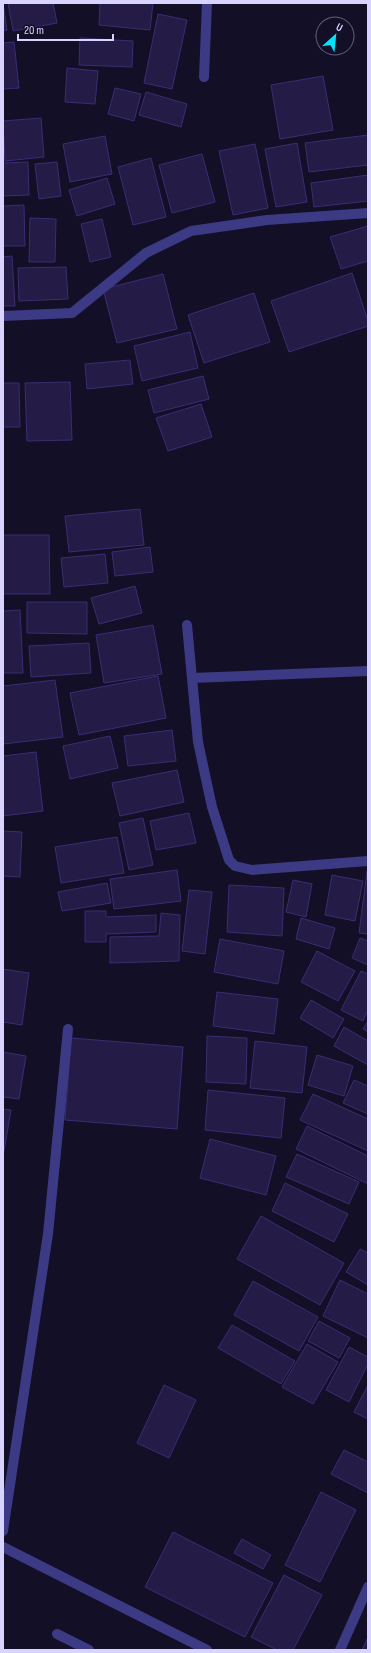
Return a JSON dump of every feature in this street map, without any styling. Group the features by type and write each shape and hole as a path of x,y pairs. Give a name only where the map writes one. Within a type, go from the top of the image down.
{"street":[{"path":"204,77 207,3"},
{"path":"3,316 72,313 146,253 191,231 267,220 368,213"},
{"path":"187,625 198,742 203,772 212,807 229,860 235,866 252,870 368,861"},
{"path":"192,678 368,671"},
{"path":"3,1531 48,1234 68,1029"},
{"path":"3,1546 201,1649"},
{"path":"340,1650 366,1599 368,1587"},
{"path":"57,1634 89,1650"}],"building":[{"path":"3,3 7,30 3,31"},
{"path":"8,3 53,3 57,23 13,31"},
{"path":"100,3 153,3 150,30 99,25"},
{"path":"158,14 187,20 172,89 144,83"},
{"path":"80,38 133,41 132,67 79,65"},
{"path":"14,42 19,88 3,89 3,43"},
{"path":"67,68 98,71 95,104 65,102"},
{"path":"323,76 333,130 280,139 271,85"},
{"path":"115,88 141,94 134,121 108,114"},
{"path":"146,92 187,104 181,127 139,115"},
{"path":"41,118 44,157 5,161 3,121"},
{"path":"368,135 368,165 309,172 305,143"},
{"path":"105,136 112,174 70,182 63,144"},
{"path":"297,143 307,202 276,207 265,149"},
{"path":"255,144 268,208 233,215 219,151"},
{"path":"202,154 215,202 172,213 159,165"},
{"path":"151,158 166,217 133,225 118,167"},
{"path":"28,162 29,195 3,196 3,163"},
{"path":"57,162 61,196 39,199 35,164"},
{"path":"368,175 368,201 314,207 311,183"},
{"path":"107,178 115,204 77,216 69,190"},
{"path":"24,205 25,246 3,246 3,206"},
{"path":"30,218 56,219 55,262 29,262"},
{"path":"102,219 111,257 90,262 81,224"},
{"path":"368,226 368,261 341,269 330,237"},
{"path":"12,256 15,306 3,306 3,257"},
{"path":"66,267 68,299 19,301 18,268"},
{"path":"352,273 368,321 368,326 289,352 271,301"},
{"path":"163,274 177,329 117,343 103,289"},
{"path":"254,293 270,342 204,363 188,315"},
{"path":"190,332 198,368 142,381 134,346"},
{"path":"130,360 133,384 87,389 85,364"},
{"path":"203,376 209,399 154,413 148,390"},
{"path":"70,382 72,440 27,441 25,383"},
{"path":"3,383 19,383 20,427 3,427"},
{"path":"201,404 212,437 168,451 156,418"},
{"path":"140,509 144,545 69,552 65,516"},
{"path":"3,535 49,535 50,594 3,594"},
{"path":"150,547 153,572 115,576 112,552"},
{"path":"105,554 108,583 64,587 61,558"},
{"path":"135,586 142,613 99,624 91,598"},
{"path":"27,602 87,602 87,634 27,633"},
{"path":"20,610 23,673 3,673 3,611"},
{"path":"153,625 162,674 104,683 96,635"},
{"path":"89,643 91,673 31,677 29,646"},
{"path":"158,676 166,718 79,735 70,693"},
{"path":"55,680 63,737 3,744 3,686"},
{"path":"172,730 176,761 128,766 124,736"},
{"path":"110,736 118,768 70,779 63,746"},
{"path":"36,752 43,811 3,816 3,756"},
{"path":"177,770 184,802 120,816 112,783"},
{"path":"189,813 196,843 156,850 150,821"},
{"path":"143,818 153,865 129,870 119,823"},
{"path":"3,831 22,832 20,877 3,876"},
{"path":"117,837 124,873 61,883 55,847"},
{"path":"177,870 181,901 114,909 110,879"},
{"path":"367,871 368,872 368,934 359,933"},
{"path":"332,875 363,881 355,921 325,915"},
{"path":"293,880 312,884 306,917 286,912"},
{"path":"107,883 111,903 62,911 58,892"},
{"path":"229,885 284,888 282,936 227,932"},
{"path":"189,890 212,892 205,954 182,951"},
{"path":"85,911 106,911 106,917 156,915 156,932 106,934 106,942 85,942"},
{"path":"161,913 180,915 179,961 110,963 110,937 159,936"},
{"path":"301,918 335,928 329,949 296,939"},
{"path":"360,938 368,941 368,965 352,958"},
{"path":"220,939 284,951 278,984 214,972"},
{"path":"317,951 355,971 338,1001 301,982"},
{"path":"3,969 29,973 22,1025 3,1022"},
{"path":"361,971 368,974 368,1010 363,1021 341,1010"},
{"path":"217,992 278,999 274,1034 213,1026"},
{"path":"311,1000 344,1019 333,1038 300,1018"},
{"path":"368,1021 368,1032 363,1029"},
{"path":"344,1027 368,1041 368,1065 334,1046"},
{"path":"207,1036 247,1038 246,1084 206,1082"},
{"path":"71,1038 183,1047 177,1129 65,1120"},
{"path":"255,1041 307,1047 302,1093 250,1088"},
{"path":"3,1052 26,1056 19,1099 3,1097"},
{"path":"317,1055 353,1066 344,1096 308,1085"},
{"path":"354,1080 368,1086 368,1114 343,1103"},
{"path":"208,1090 285,1098 281,1138 205,1130"},
{"path":"313,1094 368,1119 368,1151 300,1120"},
{"path":"3,1109 11,1110 3,1157"},
{"path":"307,1126 368,1156 368,1184 296,1149"},
{"path":"210,1139 276,1156 266,1195 200,1178"},
{"path":"297,1154 359,1182 349,1204 286,1177"},
{"path":"285,1183 348,1214 334,1242 272,1211"},
{"path":"261,1216 344,1263 320,1305 237,1259"},
{"path":"360,1249 368,1253 368,1285 346,1272"},
{"path":"340,1280 368,1294 368,1338 323,1316"},
{"path":"253,1281 318,1317 299,1351 234,1315"},
{"path":"319,1321 350,1338 339,1358 308,1341"},
{"path":"232,1325 295,1361 281,1384 218,1348"},
{"path":"307,1344 338,1362 313,1404 282,1387"},
{"path":"349,1347 368,1357 368,1364 349,1402 326,1390"},
{"path":"164,1385 196,1400 169,1458 137,1443"},
{"path":"368,1385 368,1419 354,1412"},
{"path":"344,1450 368,1462 368,1493 331,1474"},
{"path":"321,1492 356,1510 320,1582 285,1565"},
{"path":"173,1532 273,1583 245,1637 145,1587"},
{"path":"242,1539 271,1555 263,1569 234,1553"},
{"path":"284,1575 322,1595 293,1650 277,1650 251,1637"},
{"path":"368,1637 368,1650 362,1650"}]}
